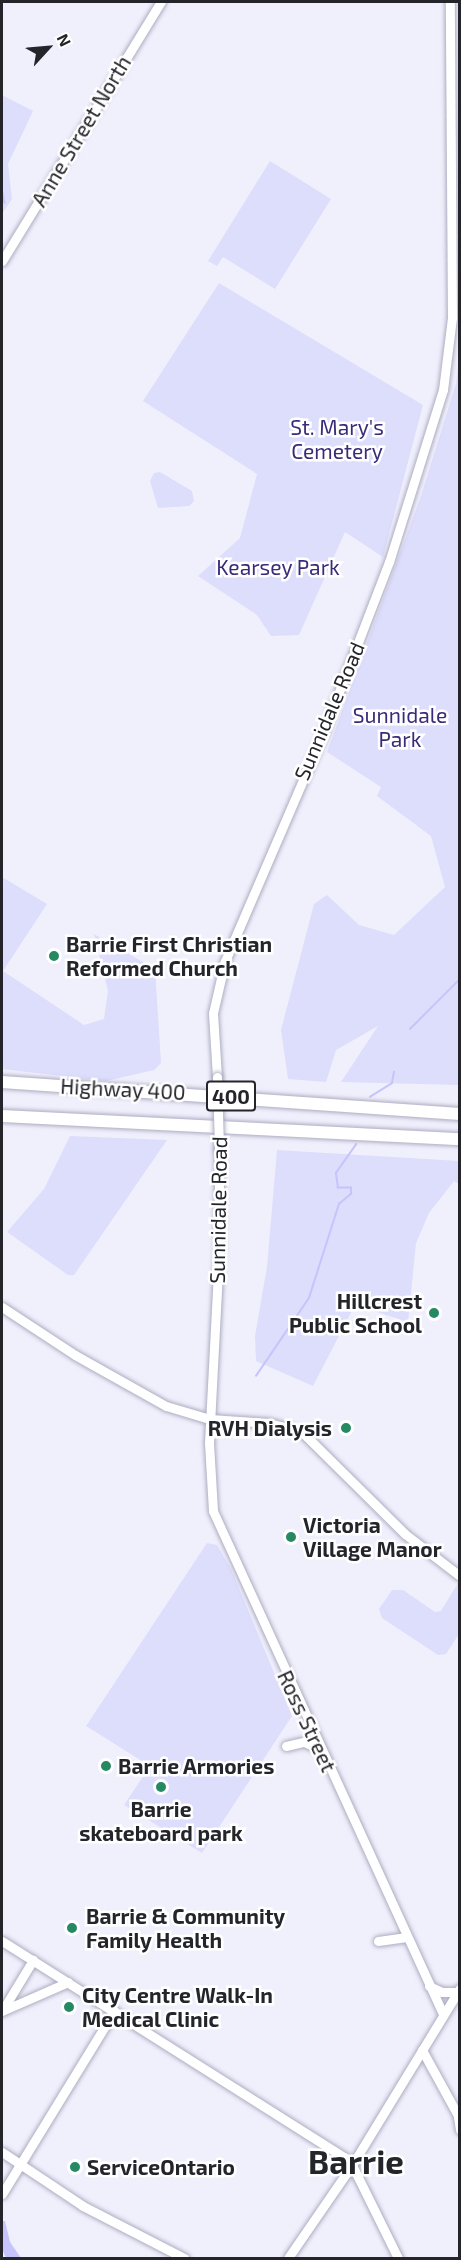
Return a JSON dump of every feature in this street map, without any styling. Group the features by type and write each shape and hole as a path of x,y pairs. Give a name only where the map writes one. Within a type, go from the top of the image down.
{"highway":[{"name":"Highway 400","path":"2,1082 459,1114"},
{"name":"Highway 400","path":"2,1116 459,1139"},
{"path":"412,1137 459,1144"}],"main road":[{"name":"Anne Street North","path":"2,261 161,2"},
{"name":"Sunnidale Road","path":"210,1419 219,1252 219,1149 213,1013 225,962 324,730 389,562 443,390 452,318 450,2"},
{"path":"2,1307 75,1355 166,1406 210,1419 269,1423 302,1432 405,1534 459,1576"},
{"name":"Ross Street","path":"210,1419 210,1492 218,1529 442,2014"},
{"path":"286,1746 304,1742 320,1749"},
{"path":"378,1941 407,1937"},
{"path":"2,1941 352,2165 398,2259"},
{"path":"2,2011 33,1960"},
{"path":"2,2011 68,1982"},
{"path":"429,1986 442,1992 458,1990"},
{"path":"288,2259 352,2165 458,1990"},
{"path":"2,2194 18,2164 114,2011"},
{"path":"422,2050 459,2118 459,2130"},
{"path":"2,2152 83,2206 184,2259"}],"green space":[{"path":"2,95 33,111 8,164 12,199 2,214"},
{"path":"270,161 331,199 275,289 223,257 217,266 208,261"},
{"name":"St. Mary's Cemetery","path":"219,283 423,405 383,557 345,532 299,635 271,636 257,615 198,576 240,538 257,474 143,401"},
{"name":"Sunnidale Park","path":"459,358 459,1085 341,1082 378,1026 336,1050 326,1082 288,1079 281,1030 314,904 327,895 359,925 394,935 445,887 431,836 377,796 381,787 327,752 421,496 456,384"},
{"path":"160,472 192,491 194,501 189,506 158,508 150,481 154,473"},
{"path":"2,877 47,904 3,971 84,1025 104,1019 108,991 94,934 155,969 161,1063 154,1070 106,1081 2,1069"},
{"path":"70,1136 167,1140 74,1275 68,1275 7,1232 44,1189"},
{"path":"277,1150 459,1161 459,1184 454,1181 429,1213 416,1243 408,1322 355,1305 313,1386 256,1361 255,1336 267,1267"},
{"path":"207,1543 217,1545 231,1569 292,1716 202,1853 124,1805 150,1766 86,1726"},
{"path":"458,1583 459,1634 446,1654 438,1655 382,1618 379,1609 392,1590 403,1590 435,1612 441,1611"}],"water":[{"path":"2,2221 5,2221 10,2242 21,2258 6,2258 2,2249"}],"waterway":[{"path":"2,188 5,203"},
{"path":"410,1029 460,979"},
{"path":"370,1097 392,1083 394,1072"},
{"path":"256,1376 309,1298 339,1204 351,1194 351,1188 338,1188 336,1173 356,1144"}],"place":[{"name":"Barrie First Christian Reformed Church","path":"54,956"},
{"name":"Hillcrest Public School","path":"434,1313"},
{"name":"RVH Dialysis","path":"346,1428"},
{"name":"Victoria Village Manor","path":"291,1537"},
{"name":"Barrie Armories","path":"106,1766"},
{"name":"Barrie skateboard park","path":"161,1787"},
{"name":"Barrie & Community Family Health","path":"72,1928"},
{"name":"City Centre Walk-In Medical Clinic","path":"69,2007"},
{"name":"ServiceOntario","path":"75,2167"}],"district":[{"name":"Barrie","path":"356,2162"}],"park label":[{"name":"Kearsey Park","path":"278,567"}]}
